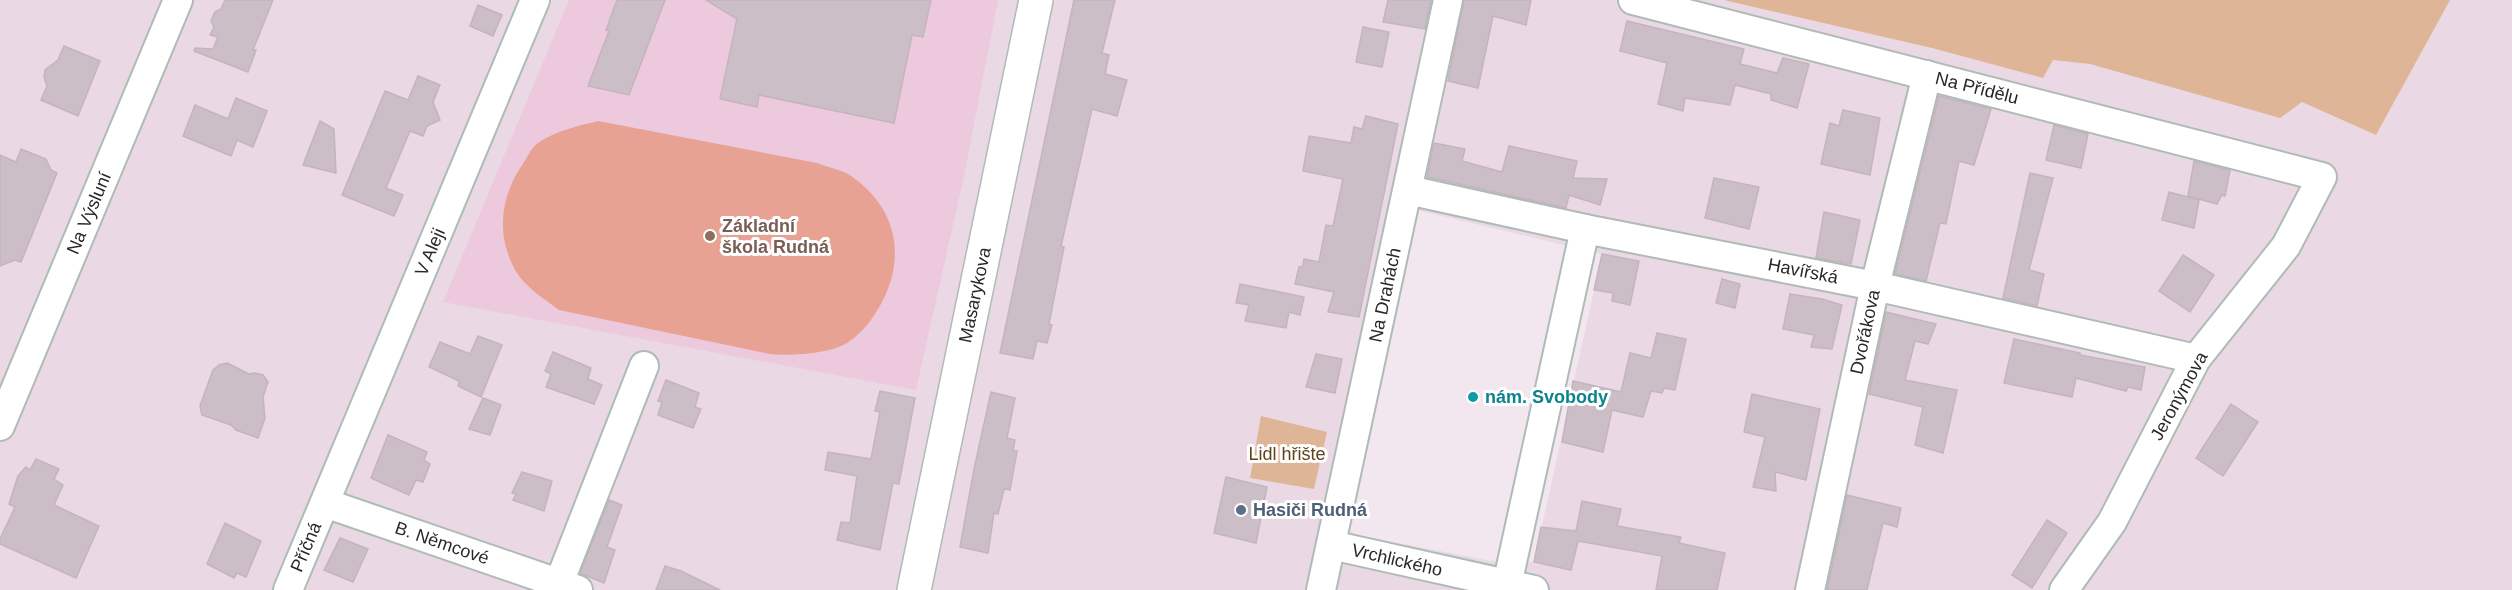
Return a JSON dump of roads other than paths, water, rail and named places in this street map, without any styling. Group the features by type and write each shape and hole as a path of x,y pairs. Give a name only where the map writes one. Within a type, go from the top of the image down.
{"main road":[{"name":"Masarykova","path":"914,590 1036,0"}],"street":[{"name":"Na Výsluní","path":"0,426 178,0"},
{"name":"V Aleji","path":"325,504 535,0"},
{"name":"Na Drahách","path":"1321,590 1448,0"},
{"name":"Na Přídělu","path":"1633,0 2322,177"},
{"name":"Dvořákova","path":"1810,590 1875,286 1927,75"},
{"name":"Jeronýmova","path":"2064,590 2112,522 2196,359 2286,246 2322,177"},
{"name":"Havířská","path":"1408,190 1585,229 1875,286 2196,359"},
{"path":"1520,587 1585,229"},
{"name":"B. Němcové","path":"325,504 568,587 644,366"},
{"name":"Příčná","path":"288,590 325,504"},
{"name":"Vrchlického","path":"1331,544 1520,587"}],"place":[{"name":"Základní škola Rudná","path":"710,236"},
{"name":"nám. Svobody","path":"1473,397"},
{"name":"Hasiči Rudná","path":"1241,510"}],"park label":[{"name":"Lidl hřište","path":"1287,454"}]}
